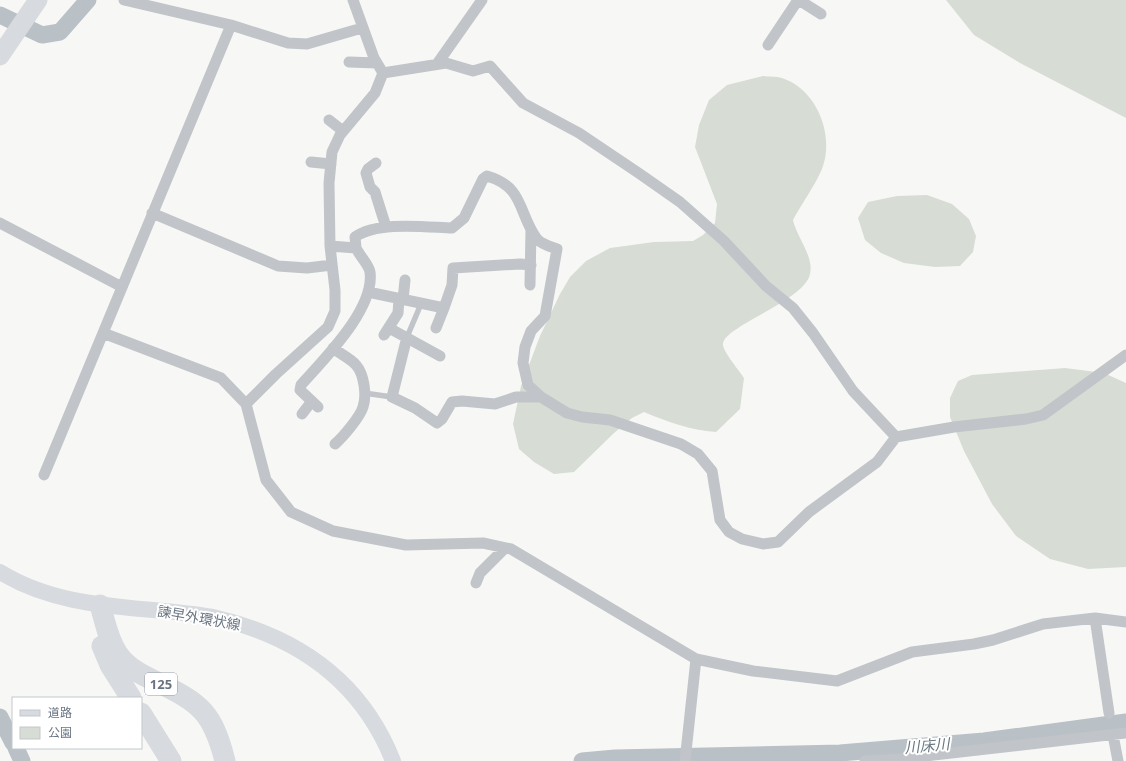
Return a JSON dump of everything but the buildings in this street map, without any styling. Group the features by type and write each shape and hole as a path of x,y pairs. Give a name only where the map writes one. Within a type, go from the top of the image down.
{"highway":[{"path":"0,56 6,35 28,5"},
{"name":"125","path":"100,605 99,625 103,650 119,682 130,697"},
{"name":"125","path":"100,605 111,642 117,653 134,670 186,697 201,708 209,718 216,731 225,761"},
{"name":"125","path":"142,715 171,761"}],"main road":[{"name":"諫早外環状線","path":"0,572 39,591 78,602 190,614 213,618 254,628 292,645 328,670 350,692 375,725 387,745 393,761"}],"street":[{"path":"124,0 231,26 282,42 298,44 307,44 362,28"},
{"path":"246,404 276,374 328,327 335,311 336,290 330,246 329,183 332,152 343,132 375,93 380,68 362,28 353,0"},
{"path":"437,64 482,0"},
{"path":"768,46 799,0 821,14"},
{"path":"44,475 231,26"},
{"path":"349,62 380,68 446,63 473,71 490,66 523,102 579,133 680,202 724,240 766,286 793,308 813,333 853,391 896,437"},
{"path":"329,120 343,132"},
{"path":"311,162 331,164"},
{"path":"376,163 368,169 366,173 370,187 375,192 386,227"},
{"path":"302,414 315,404 300,390 301,385 350,329 368,292 370,271 356,248 355,237 361,233 386,227 452,228 464,218 483,178 487,176 500,180 513,190 538,241 557,249 545,316 531,331 525,347 523,364 528,385 541,397 567,413 582,417 610,420 681,444 698,454 712,471 720,520 730,532 742,539 763,544 778,542 809,512 877,462 896,437 954,427 1026,419 1043,415 1126,355"},
{"path":"152,213 278,266 307,268 332,265"},
{"path":"0,223 122,287"},
{"path":"530,285 531,226"},
{"path":"330,246 356,248"},
{"path":"436,328 452,285 453,268 520,264 531,265"},
{"path":"405,280 398,312 387,331 407,337 440,356"},
{"path":"368,292 444,308"},
{"path":"103,333 221,378 246,404 266,480 291,512 333,531 406,545 483,543 511,549 696,660 753,671 837,681 912,652 993,640 1043,624 1095,618 1126,622"},
{"path":"407,337 392,397 415,408 437,423 442,419 452,402 462,401 495,404 516,397 541,397"},
{"path":"333,348 356,365 362,378 364,393 362,408 341,439 335,444"},
{"path":"476,583 480,573 505,548"},
{"path":"1095,618 1109,713"},
{"path":"686,761 696,660"},
{"path":"865,761 899,760 1126,733"},
{"path":"1113,735 1118,761"}],"lane":[{"path":"407,337 421,304"},
{"path":"364,393 392,397"}],"green space":[{"path":"946,0 1126,0 1126,118 1020,63 974,35"},
{"path":"763,76 780,77 794,84 813,102 824,127 826,153 821,172 793,220 810,260 810,274 805,284 780,304 735,330 726,338 723,345 729,357 744,378 740,409 716,432 679,425 644,412 632,418 614,433 574,472 554,474 534,462 519,449 513,424 521,386 540,336 560,294 570,277 586,261 610,248 654,242 693,241 703,235 715,223 717,204 695,147 699,125 709,100 727,85"},
{"path":"927,195 952,204 969,219 976,236 973,252 960,266 935,267 904,263 881,253 865,240 858,218 868,202 897,196"},
{"path":"1065,368 1104,373 1126,383 1126,567 1088,569 1050,559 1016,536 992,504 964,451 950,417 950,398 958,381 972,375"}],"waterway":[{"path":"0,15 42,35 60,32 88,0"},
{"name":"川床川","path":"0,717 12,741"},
{"name":"川床川","path":"582,761 615,758 840,753 984,741 1126,722"},
{"name":"川床川","path":"16,749 22,761"}]}
